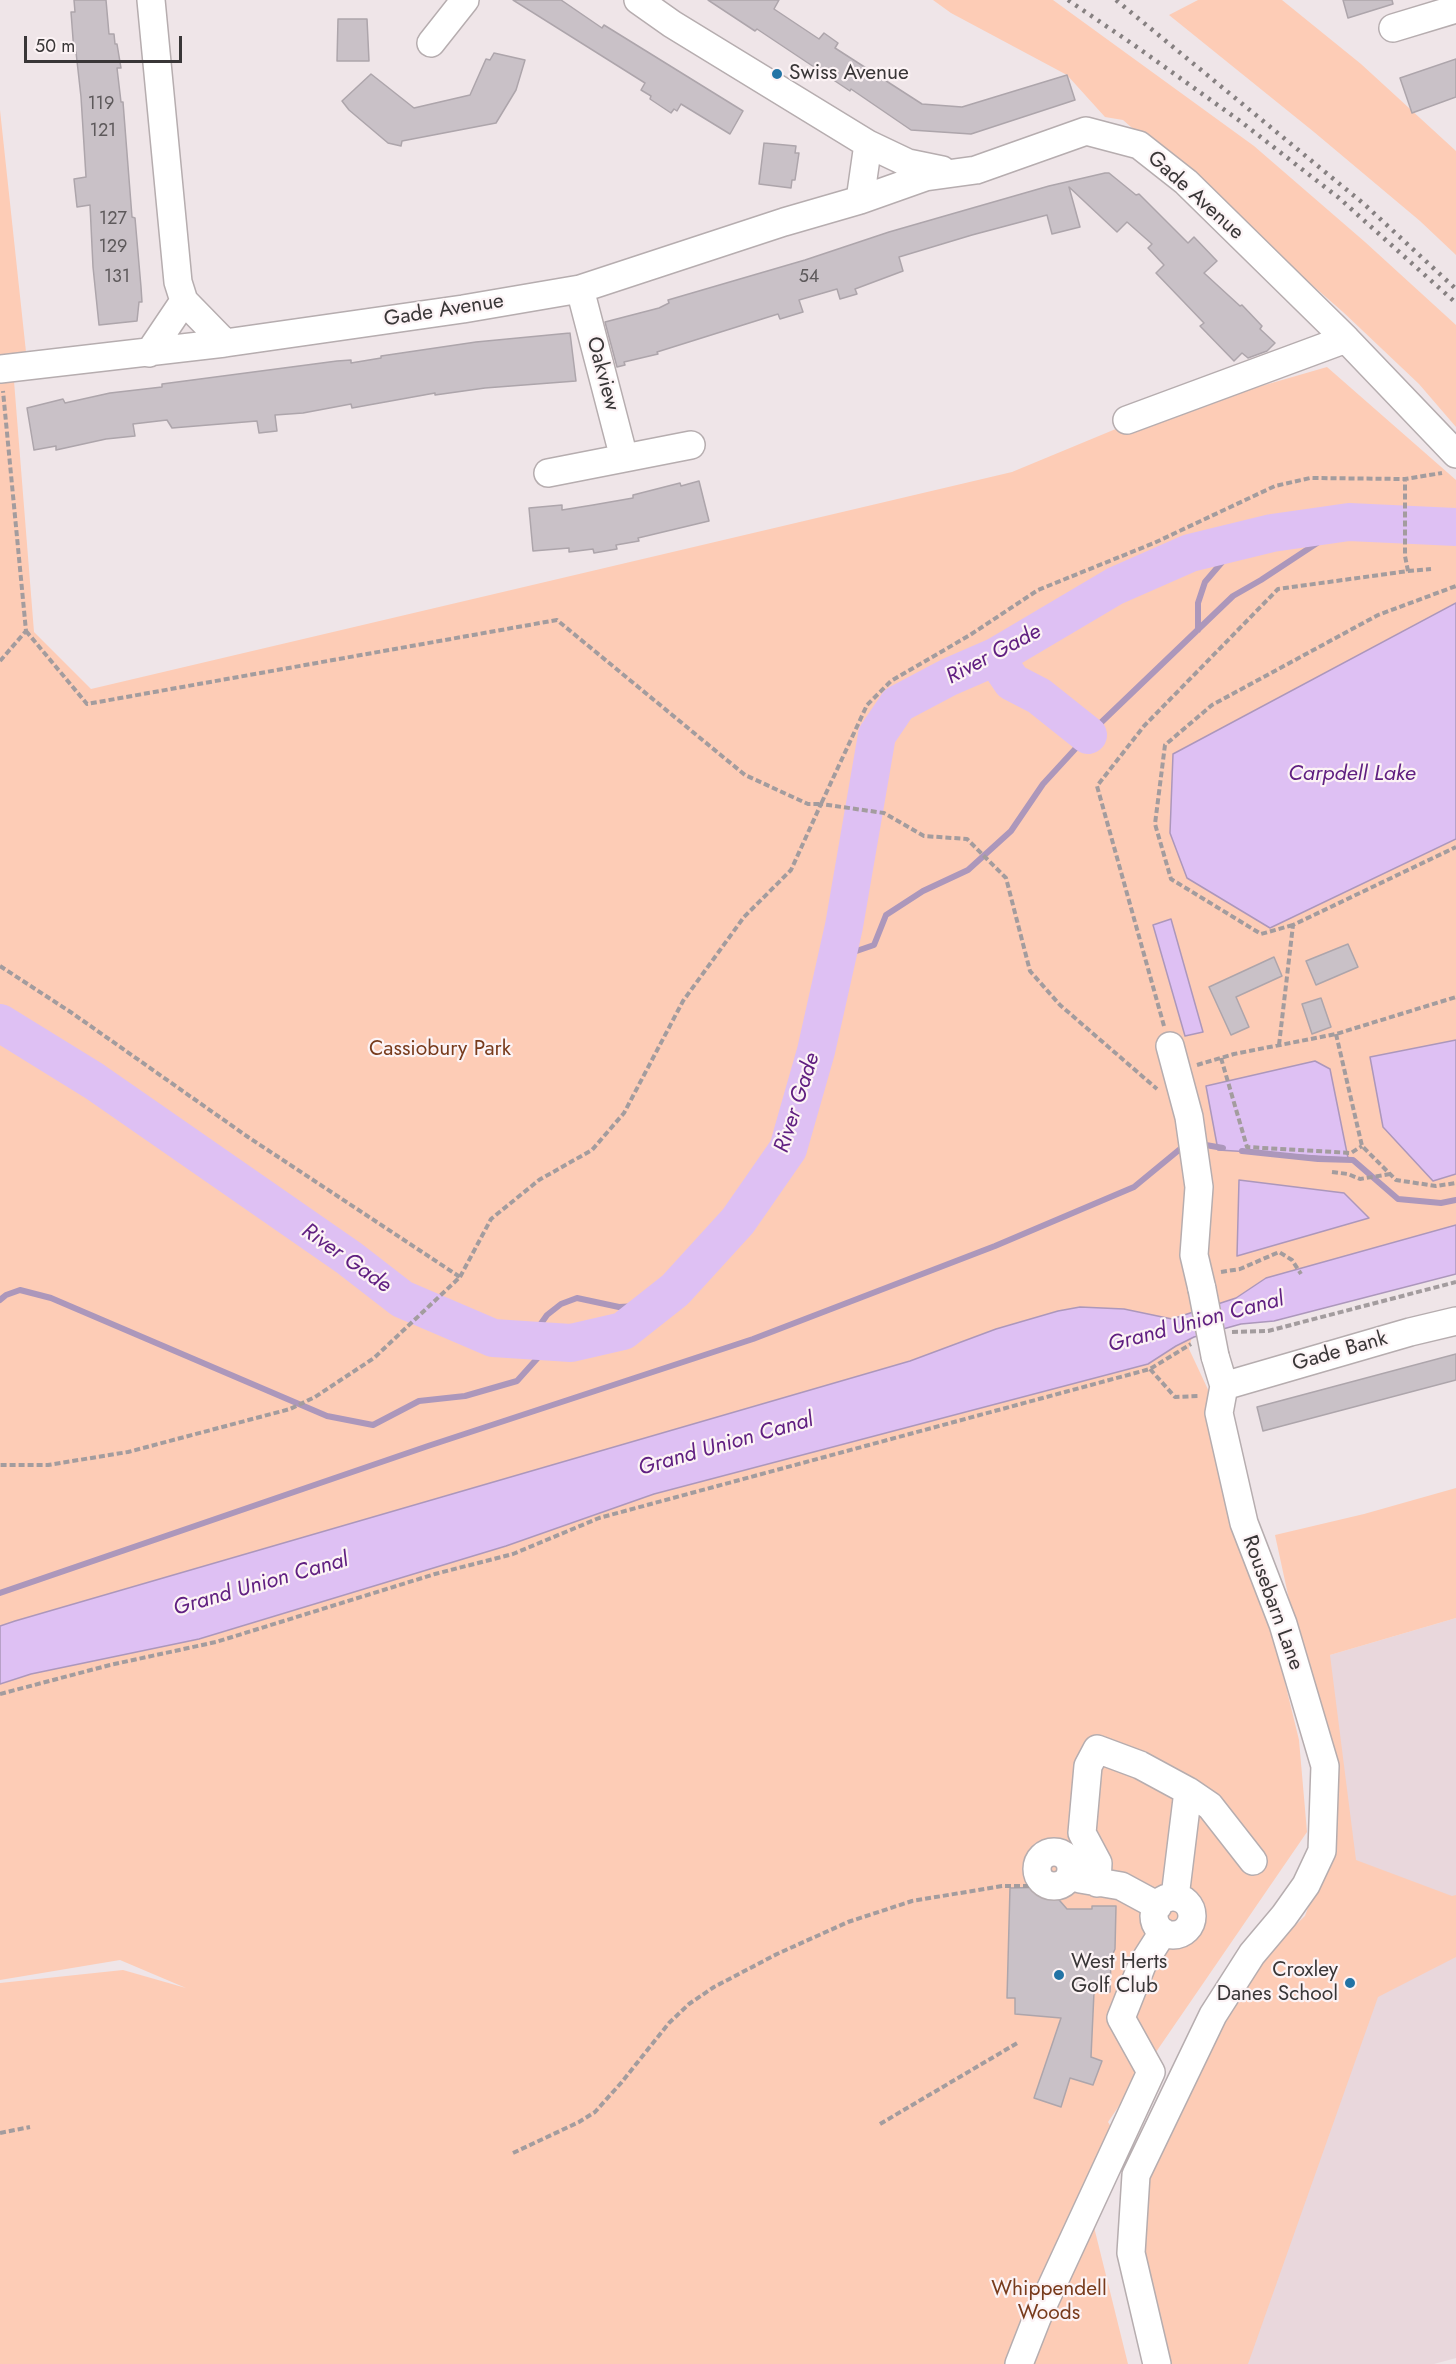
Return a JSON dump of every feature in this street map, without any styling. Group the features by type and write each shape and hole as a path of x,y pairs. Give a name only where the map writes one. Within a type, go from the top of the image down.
{"street":[{"path":"151,0 178,282 184,301 225,343"},
{"path":"431,43 465,0"},
{"path":"638,0 672,24 868,144 908,163 949,172"},
{"path":"1394,28 1456,9"},
{"name":"Gade Avenue","path":"6,368 225,343 463,309 580,289 784,222 860,200 925,177 976,170 1086,131 1139,145 1186,182 1346,339 1454,463"},
{"path":"860,200 868,144"},
{"name":"Oakview","path":"580,289 624,458"},
{"path":"149,353 184,301"},
{"path":"1127,420 1346,339"},
{"path":"548,473 691,445"},
{"name":"Rousebarn Lane","path":"1157,2364 1131,2253 1136,2175 1213,2015 1252,1954 1306,1885 1322,1851 1325,1766 1284,1624 1244,1523 1219,1413 1223,1391 1211,1344 1194,1255 1199,1187 1190,1123 1173,1058"},
{"name":"Gade Bank","path":"1223,1391 1410,1332 1456,1321"},
{"path":"1097,1883 1098,1863 1082,1833 1088,1766 1097,1749 1140,1765 1188,1791 1210,1806 1253,1861"},
{"path":"1019,2364 1037,2318 1152,2072 1121,2018 1165,1912 1188,1791"},
{"path":"1069,1877 1121,1887 1165,1912"}],"path":[{"path":"6,368 26,631 87,704 557,620 745,775 808,804 841,806 884,813 924,836 967,839 1006,878 1030,970 1060,1005 1190,1123"},
{"path":"0,1465 48,1465 128,1452 290,1409 315,1397 374,1358 460,1277 491,1219 539,1180 592,1150 624,1113 683,1001 744,916 790,870 867,705 891,681 970,635 1038,590 1154,543 1275,486 1310,478 1405,478 1454,463"},
{"path":"1405,478 1405,556 1408,571"},
{"path":"1431,569 1278,589 1144,726 1097,786 1173,1058 1221,1058 1335,1034 1456,997"},
{"path":"1456,586 1378,615 1212,705 1165,745 1155,824 1171,879 1260,934 1293,925 1456,847"},
{"path":"0,661 26,631"},
{"path":"1279,1045 1293,925"},
{"path":"0,966 72,1012 248,1137 460,1277"},
{"path":"1335,1034 1362,1146 1396,1180 1436,1186 1456,1183"},
{"path":"1221,1058 1247,1147 1351,1153 1362,1146"},
{"path":"1332,1172 1348,1174 1359,1179 1389,1174"},
{"path":"1201,1283 1279,1252 1292,1260 1300,1274"},
{"path":"0,1694 110,1665 216,1642 435,1574 513,1554 599,1518 1150,1370 1211,1344 1234,1331 1268,1331 1456,1282"},
{"path":"1150,1370 1174,1397 1223,1391"},
{"path":"513,2152 579,2122 595,2112 669,2023 689,2004 714,1987 767,1959 848,1922 912,1901 1002,1886 1030,1886"},
{"path":"880,2124 1019,2042"},
{"path":"0,2133 30,2127"}],"shaded area":[{"name":"Croxley Danes School","path":"1456,1618 1456,2358 1434,2364 1150,2364 1262,1958 1305,1916 1319,1879 1317,1794 1291,1696 1330,1655"}],"green space":[{"path":"933,0 1053,0 1254,146 1456,325 1456,427 1419,384 1343,312 1123,120 1105,117 1067,75 951,13"},
{"path":"1198,0 1282,0 1361,64 1456,151 1456,255 1420,221 1314,132 1169,15"},
{"path":"0,110 26,352 14,381 34,632 91,689 1012,472 1123,426 1327,367 1456,480 1456,1225 1266,1278 1236,1298 1198,1311 1189,1349 1219,1413 1299,1740 1307,1832 1108,2122 1128,2153 1092,2219 1128,2364 0,2364 0,1983 123,1970 186,1988 120,1960 0,1980"},
{"path":"1456,1488 1456,1618 1330,1655 1356,1860 1452,1896 1456,1895 1456,1957 1378,1997 1248,2364 1150,2364 1138,2334 1150,2167 1227,2008 1262,1958 1305,1916 1319,1879 1312,1705 1275,1535 1364,1514"}],"water":[{"name":"Carpdell Lake","path":"1456,603 1456,839 1270,928 1187,878 1170,833 1173,754"},
{"path":"1171,919 1203,1032 1185,1036 1153,925"},
{"path":"1456,1040 1456,1174 1433,1181 1383,1127 1370,1057"},
{"path":"1315,1061 1330,1069 1348,1158 1218,1150 1206,1086"},
{"path":"1239,1180 1344,1193 1369,1218 1237,1256"},
{"name":"Grand Union Canal","path":"1456,1225 1456,1274 1274,1321 1241,1324 1194,1337 1148,1364 654,1494 506,1546 199,1639 31,1674 0,1684 0,1626 15,1621 910,1361 996,1329 1058,1311 1080,1307 1124,1309 1172,1319 1236,1298 1266,1278"}],"building":[{"path":"74,0 106,0 109,34 114,34 115,44 117,44 121,68 117,68 121,102 123,102 132,217 135,218 141,287 142,302 139,302 137,321 99,325 90,205 77,207 74,179 86,177 81,97 71,12 75,12"},
{"path":"513,0 561,0 602,28 604,25 743,111 730,134 681,104 677,111 674,109 671,113 641,90 645,83"},
{"path":"708,0 779,0 774,9 819,39 824,33 838,43 835,48 922,104 962,107 1067,75 1075,100 971,134 911,130 851,89 850,91 757,29 755,31"},
{"path":"1343,0 1392,0 1393,4 1348,18"},
{"path":"338,19 367,19 369,61 337,61"},
{"path":"494,53 525,60 516,90 496,123 402,141 401,146 388,143 349,110 342,101 371,74 414,108 470,95 486,59 490,60"},
{"path":"1456,59 1456,97 1412,113 1400,78"},
{"path":"764,143 796,146 795,153 799,153 795,180 792,180 791,188 759,184"},
{"path":"1109,173 1136,195 1139,194 1188,243 1194,237 1217,261 1204,273 1240,306 1242,305 1262,326 1260,329 1275,343 1267,351 1248,358 1242,353 1234,361 1200,326 1204,323 1156,273 1164,265 1148,248 1152,244 1127,222 1117,232 1069,187 1080,227 1052,234 1047,215 899,257 903,271 855,289 857,294 840,299 837,289 799,300 803,312 780,319 778,314 657,352 658,354 624,362 625,365 617,367 605,322 659,308 669,303 668,300 805,260 889,232 1049,186"},
{"path":"570,333 576,381 485,388 435,395 435,393 352,408 351,404 303,413 275,415 277,431 259,433 257,421 172,428 167,420 133,424 135,436 106,439 56,450 56,446 34,450 27,408 63,399 65,403 110,393 162,387 162,384 337,361 351,360 351,363 381,358 381,356 476,342"},
{"path":"699,481 709,521 638,538 639,541 616,545 617,549 594,553 593,549 569,552 569,548 533,551 529,508 562,505 562,510 633,498 633,495 680,483 681,486"},
{"path":"1348,944 1358,967 1316,985 1306,961"},
{"path":"1274,957 1282,976 1236,997 1249,1027 1231,1035 1209,987"},
{"path":"1321,998 1331,1027 1312,1034 1302,1004"},
{"path":"1456,1354 1456,1380 1263,1431 1257,1407"},
{"name":"West Herts Golf Club","path":"1053,1887 1053,1893 1067,1909 1116,1906 1115,1949 1111,1958 1110,1992 1094,1992 1091,2057 1102,2061 1093,2085 1070,2078 1061,2107 1034,2098 1061,2018 1015,2014 1015,1998 1007,1998 1010,1888"}],"waterway":[{"path":"836,958 874,945 886,915 923,891 968,870 1011,831 1043,784 1088,735 1233,596 1349,522"},
{"name":"River Gade","path":"0,1023 94,1081 349,1258 402,1299 493,1338 571,1343 623,1331 675,1290 738,1221 788,1149 816,1051 844,926 877,735 898,704 949,677 995,657 1115,586 1190,553 1272,533 1349,522 1456,527"},
{"path":"1198,630 1198,603 1205,582 1241,540"},
{"path":"995,657 1012,682 1039,696 1088,735"},
{"path":"1200,1144 1223,1148"},
{"path":"0,1593 428,1446 753,1339 995,1246 1134,1187 1185,1145"},
{"path":"1242,1151 1318,1159 1353,1160 1398,1199 1441,1203 1456,1200"},
{"path":"0,1300 20,1290 51,1298 327,1416 373,1425 419,1401 465,1396 517,1381 552,1342"},
{"path":"528,1342 547,1315 561,1304 577,1298 619,1307 656,1305"}],"railway":[{"path":"1068,0 1240,121 1339,198 1456,303"},
{"path":"1116,0 1364,204 1456,289"}],"place":[{"name":"Swiss Avenue","path":"777,74"},
{"name":"West Herts Golf Club","path":"1059,1975"},
{"name":"Croxley Danes School","path":"1350,1983"}],"park label":[{"name":"Cassiobury Park","path":"440,1050"},
{"name":"Whippendell Woods","path":"1049,2302"}]}
